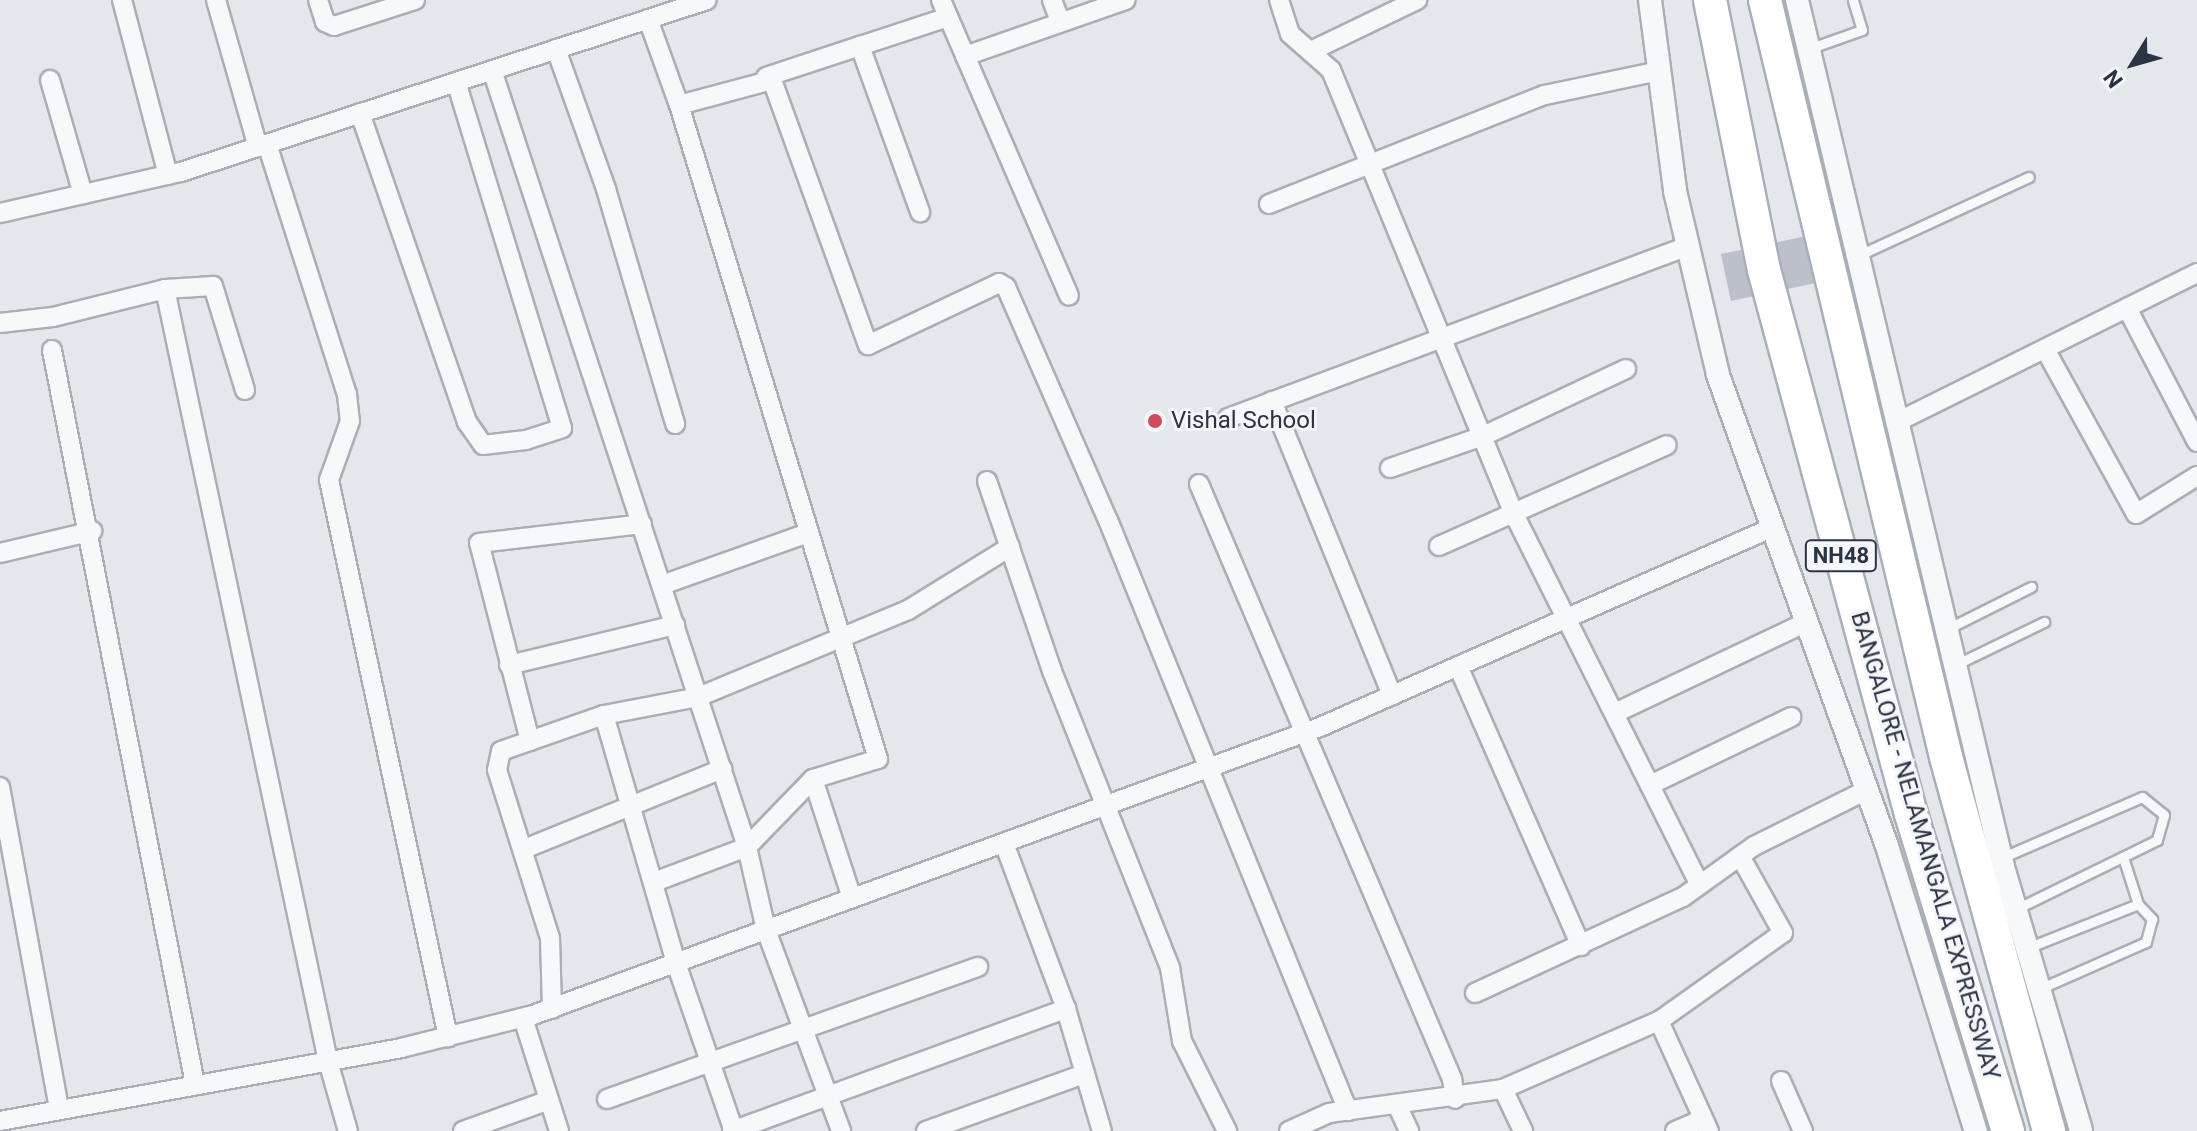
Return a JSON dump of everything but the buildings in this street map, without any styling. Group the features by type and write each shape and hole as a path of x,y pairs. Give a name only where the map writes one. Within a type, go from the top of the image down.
{"highway":[{"name":"BANGALORE - NELAMANGALA EXPRESSWAY","path":"1710,0 1764,270 1911,814 2008,1131"},
{"name":"BANGALORE - NELAMANGALA EXPRESSWAY","path":"1765,0 1946,757 2049,1131"}],"street":[{"path":"122,0 168,175"},
{"path":"216,0 262,146 347,394 350,421 329,480 448,1037"},
{"path":"318,0 325,22 334,26 415,0"},
{"path":"0,213 168,175 707,0"},
{"path":"1052,0 1060,21"},
{"path":"965,56 1126,0"},
{"path":"1279,0 1290,34 1331,70 1446,341 1514,514 1563,620 1615,713 1698,881"},
{"path":"1311,51 1417,0"},
{"path":"1650,0 1685,247 1718,375 1923,953 1976,1131"},
{"path":"1797,0 2001,858 2081,1131"},
{"path":"679,105 860,46 945,8 1069,296"},
{"path":"648,19 679,105 805,534 878,759 813,779 747,847 654,882"},
{"path":"860,46 920,212"},
{"path":"556,49 606,189 675,424"},
{"path":"492,70 747,847 766,930 841,1131"},
{"path":"1269,204 1545,95 1659,71"},
{"path":"766,77 868,345 999,283 1006,287 1348,1111"},
{"path":"50,80 83,194"},
{"path":"360,113 467,422 483,445 526,440 562,428 456,82"},
{"path":"1228,418 1446,341 1685,247"},
{"path":"1897,422 2197,273"},
{"path":"0,323 53,317 165,289 213,286 245,390"},
{"path":"165,289 328,1061 348,1131"},
{"path":"2127,308 2197,442"},
{"path":"2045,349 2136,514 2197,476"},
{"path":"52,350 92,531 195,1084"},
{"path":"1390,468 1483,436 1626,369"},
{"path":"1272,401 1392,695"},
{"path":"1439,546 1667,445"},
{"path":"987,481 1103,806 1170,968 1182,1041 1227,1131"},
{"path":"1199,484 1452,1079 1455,1099"},
{"path":"530,741 479,543 642,524"},
{"path":"0,1121 448,1037 552,1009 1303,733 1773,527"},
{"path":"0,553 92,531"},
{"path":"662,585 805,534"},
{"path":"552,1009 550,938 497,757 530,741 604,715 698,697 841,639 908,610 1010,547"},
{"path":"1615,713 1807,622"},
{"path":"509,665 675,625"},
{"path":"1458,666 1581,946"},
{"path":"604,715 676,963 733,1131 1066,1009"},
{"path":"1650,785 1791,717"},
{"path":"524,849 633,808 722,769"},
{"path":"813,779 852,898"},
{"path":"0,787 59,1110"},
{"path":"1475,993 1683,897 1698,881 1740,856 1865,791"},
{"path":"1004,843 1066,1009 1102,1131"},
{"path":"1289,1131 1348,1111 1455,1099 1503,1089 1659,1021 1783,933 1740,856"},
{"path":"607,1099 801,1024 978,967"},
{"path":"523,1018 559,1131"},
{"path":"1659,1021 1706,1125 1675,1131"},
{"path":"926,1131 1084,1074"},
{"path":"1781,1081 1803,1131"},
{"path":"1503,1089 1523,1131"},
{"path":"463,1131 549,1100"},
{"path":"1397,1105 1409,1131"}],"lane":[{"path":"1808,49 1862,30 1853,0"},
{"path":"1857,256 2029,177"},
{"path":"1946,630 2031,587"},
{"path":"1954,665 2044,622"},
{"path":"2001,858 2142,797 2155,802 2165,828 2123,857 2016,909"},
{"path":"2039,989 2146,942 2152,919 2138,904 2123,857"},
{"path":"2027,948 2138,904"}],"place":[{"name":"Vishal School","path":"1155,421"}]}
